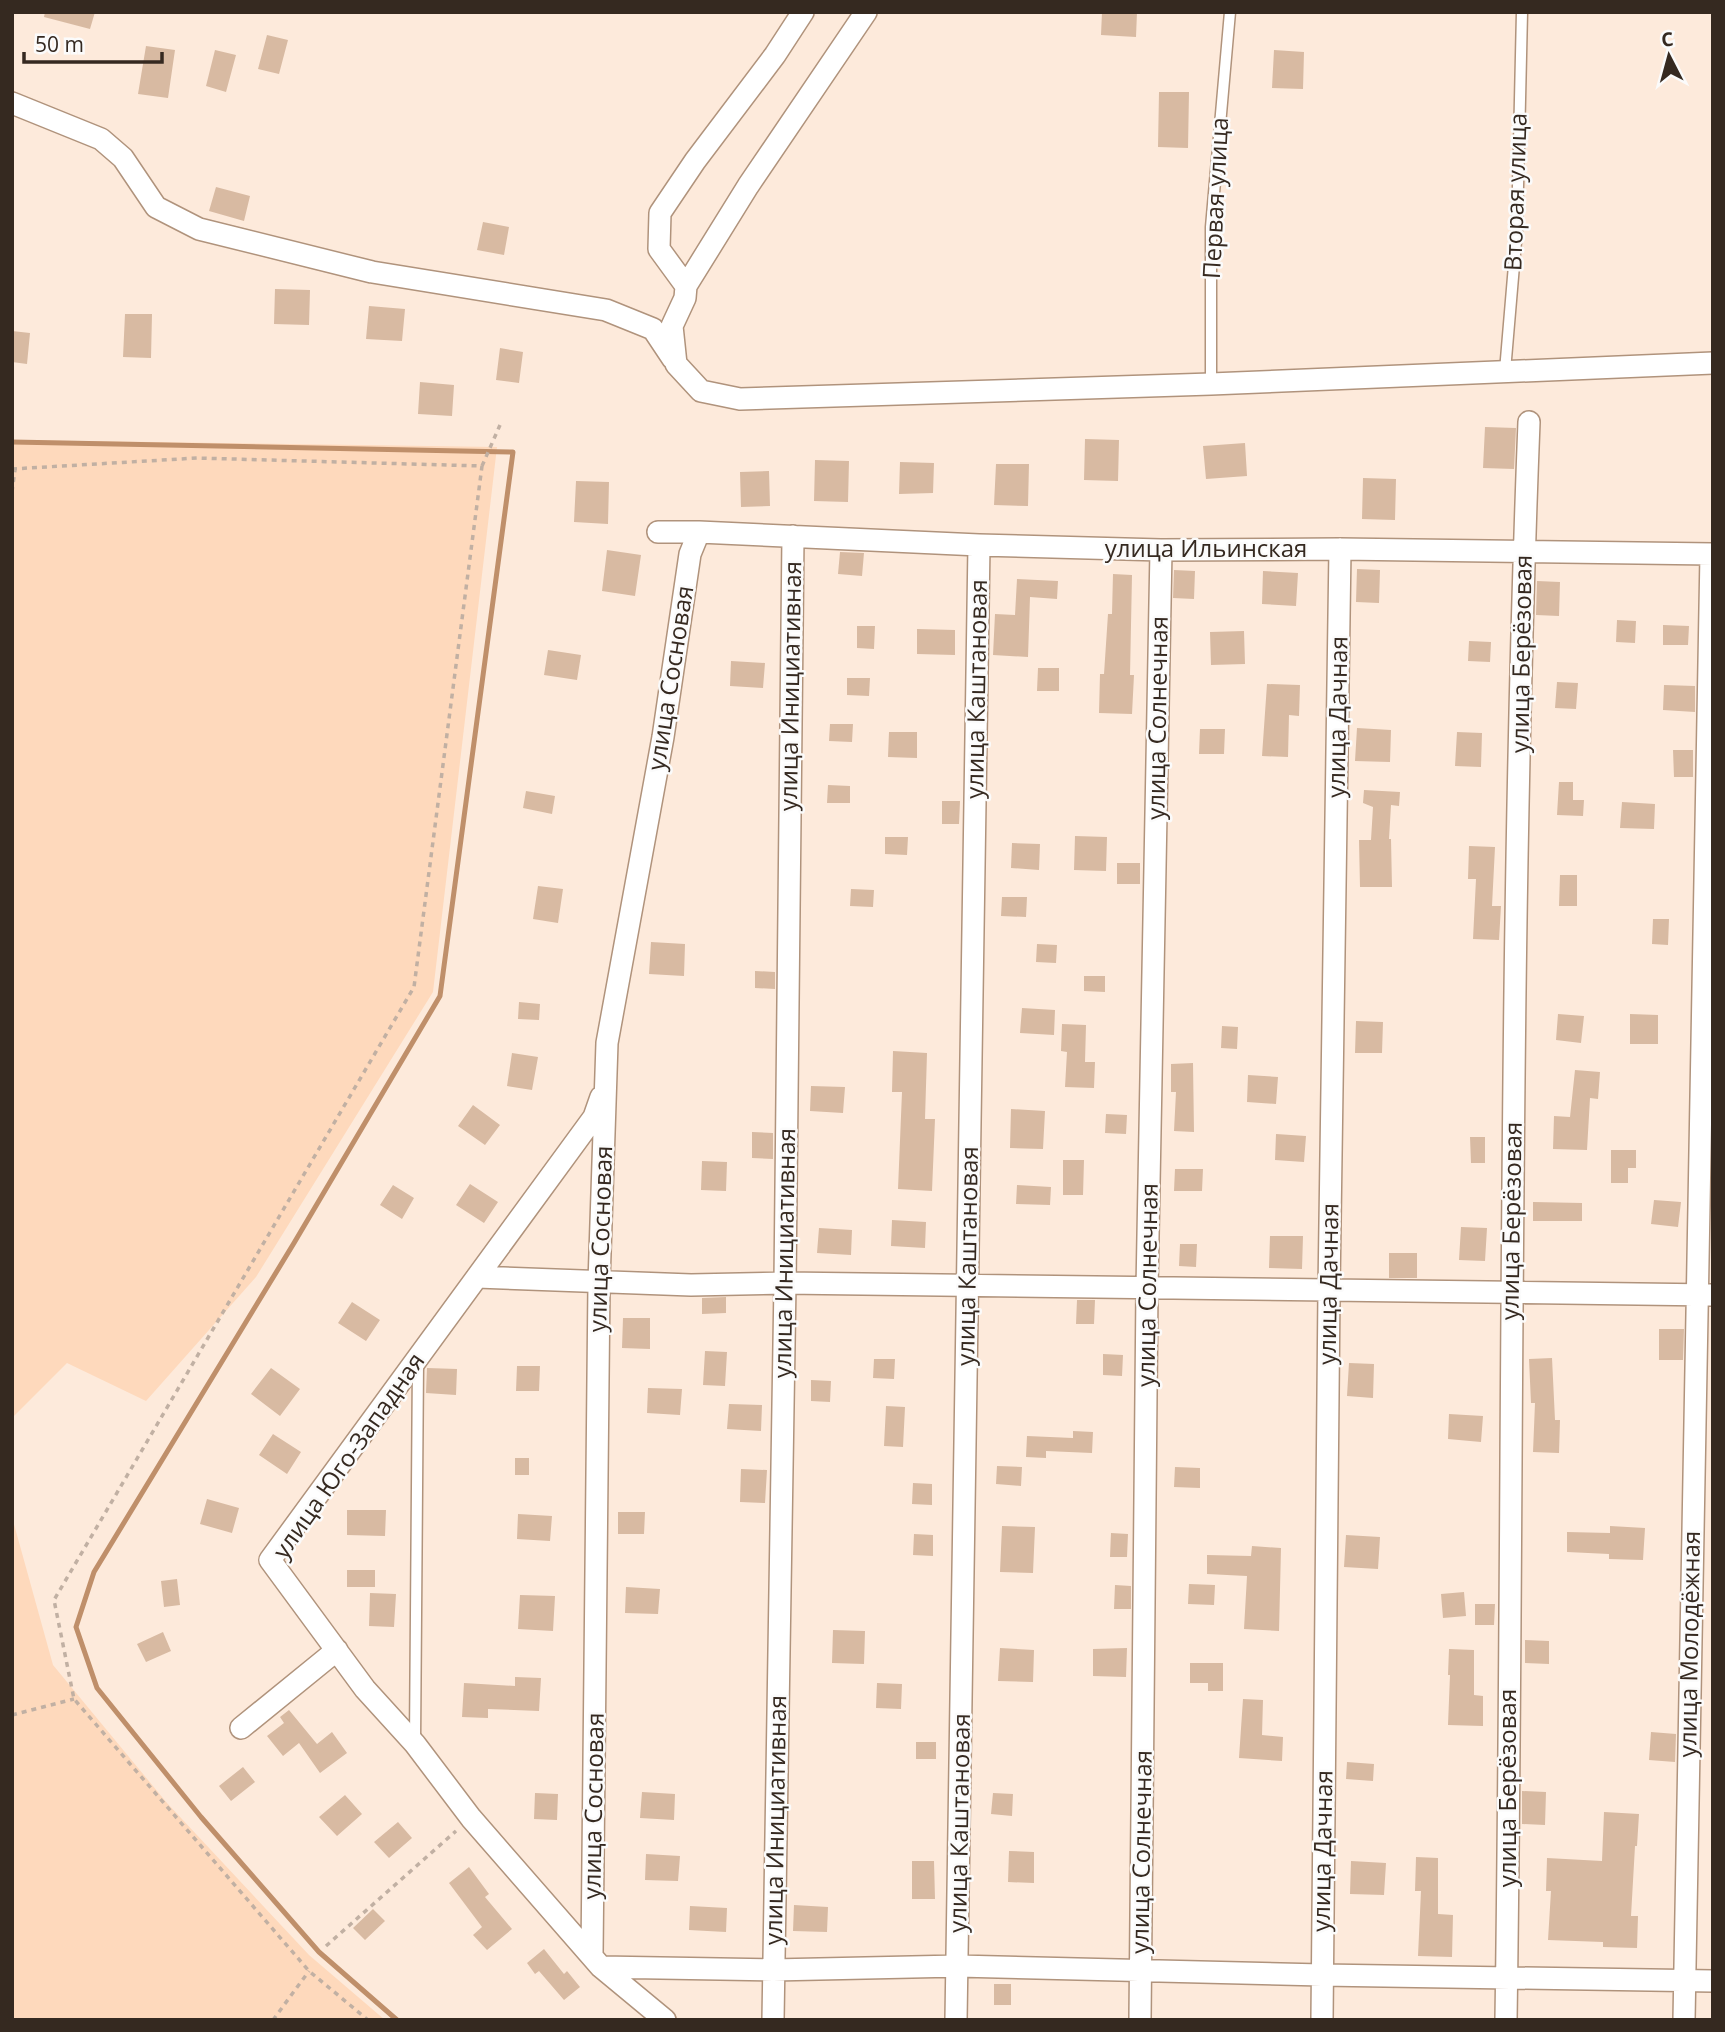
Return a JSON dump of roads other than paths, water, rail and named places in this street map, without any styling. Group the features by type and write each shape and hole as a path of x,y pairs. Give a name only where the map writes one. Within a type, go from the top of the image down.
{"street":[{"path":"686,286 659,249 660,213 695,161 775,55 803,12"},
{"path":"676,364 672,326 685,298 686,286 748,186 866,12"},
{"path":"12,103 101,139 123,158 156,207 199,229 372,272 606,310 653,329 676,364 701,391 740,399 1211,384 1713,363"},
{"name":"улица Берёзовая","path":"1506,2020 1511,1291 1524,551 1529,422"},
{"name":"улица Ильинская","path":"658,532 1161,550 1340,549 1712,554"},
{"name":"улица Сосновая","path":"596,1961 599,1283 607,1043 663,737 690,554 699,532"},
{"name":"улица Инициативная","path":"773,2020 793,536"},
{"name":"улица Каштановая","path":"956,2020 979,545"},
{"name":"улица Дачная","path":"1322,2020 1328,1290 1340,549"},
{"name":"улица Солнечная","path":"1140,2020 1147,1289 1161,550"},
{"name":"улица Молодёжная","path":"1684,2020 1705,1294 1712,554"},
{"name":"улица Юго-Западная","path":"596,1961 471,1818 415,1744 365,1689 270,1560 594,1117 607,1082"},
{"path":"477,1277 691,1285 785,1283 1705,1294"},
{"path":"241,1728 337,1650"},
{"path":"596,1961 773,1970 958,1966 1713,1981"},
{"path":"596,1961 665,2020"}],"lane":[{"name":"Первая улица","path":"1211,384 1211,227 1230,12"},
{"name":"Вторая улица","path":"1505,371 1517,230 1522,12"},
{"path":"415,1744 418,1359"}],"waterway":[{"path":"12,442 513,452 440,996 94,1572 76,1627 97,1688 201,1817 319,1952 397,2020"}]}
